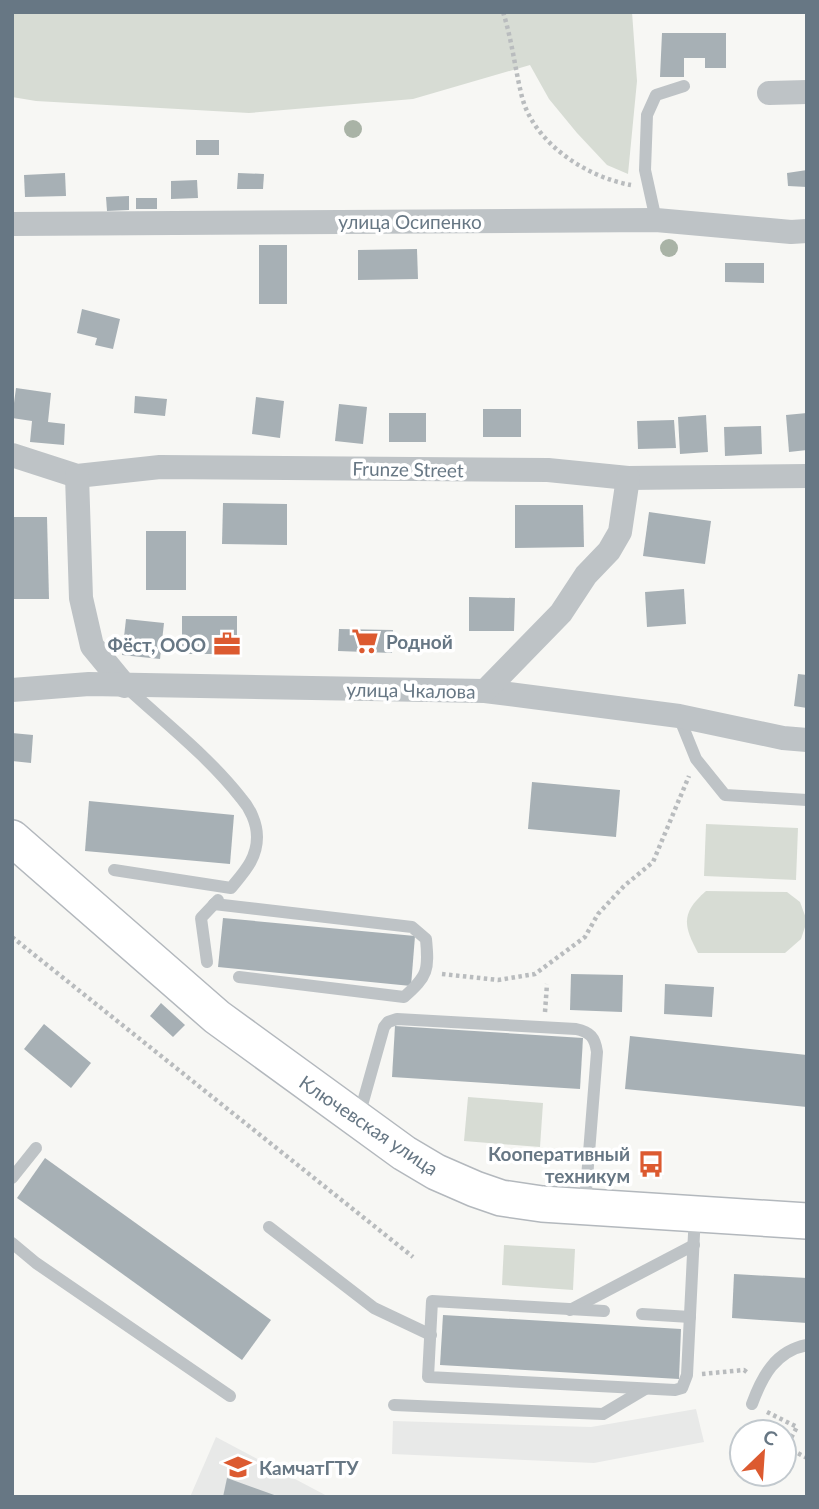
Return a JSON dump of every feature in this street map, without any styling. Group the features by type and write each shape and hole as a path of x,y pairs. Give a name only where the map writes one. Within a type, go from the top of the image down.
{"main road":[{"name":"Ключевская улица","path":"12,838 217,1017 404,1153 459,1184 514,1200 585,1207 694,1230 807,1221"}],"street":[{"path":"769,93 807,92"},
{"name":"улица Осипенко","path":"12,224 656,220 791,232 807,231"},
{"name":"Frunze Street","path":"12,456 78,476 160,467 548,470 628,478 807,476"},
{"path":"78,476 81,598 92,646 125,686"},
{"path":"485,691 561,613 586,575 609,551 620,532 628,478"},
{"name":"улица Чкалова","path":"12,690 89,684 485,691 679,716 783,738 807,740"}],"lane":[{"path":"656,220 645,170 647,115 656,95 684,86"},
{"path":"125,686 242,798 252,814 257,837 252,863 201,918 207,962"},
{"path":"679,716 696,759 725,795 807,800"},
{"path":"114,870 231,888"},
{"path":"214,904 412,927 426,939 429,967 422,981 404,997 239,977"},
{"path":"358,1121 384,1027 388,1022 397,1019 588,1032 596,1041 597,1052 585,1207"},
{"path":"12,1178 37,1148"},
{"path":"269,1227 374,1308 431,1335"},
{"path":"570,1310 694,1230"},
{"path":"604,1311 432,1301 428,1377 675,1391 682,1388 687,1375 694,1230"},
{"path":"12,1243 36,1263 230,1396"},
{"path":"642,1314 690,1317"},
{"path":"752,1404 761,1381 776,1359 796,1347 807,1345"},
{"path":"394,1405 603,1414 645,1389"}],"path":[{"path":"503,12 510,34 522,99 535,127 563,155 612,182 649,189"},
{"path":"426,972 498,980 535,974 584,937 598,914 624,886 653,862 696,759"},
{"path":"12,937 413,1257"},
{"path":"544,1027 547,984"},
{"path":"687,1375 744,1370"},
{"path":"769,1413 797,1427 786,1447 807,1458"}],"shaded area":[{"path":"12,12 632,12 637,81 628,174 607,165 577,133 549,99 530,65 413,99 249,113 36,101 12,97"},
{"path":"706,824 798,828 796,880 704,876"},
{"path":"706,891 787,892 800,902 807,921 801,939 785,953 698,953 689,935 687,920 692,906"},
{"path":"468,1097 543,1103 540,1147 464,1141"},
{"path":"504,1245 575,1249 573,1290 502,1285"},
{"path":"696,1409 704,1442 594,1463 392,1454 393,1421 591,1427"},
{"name":"КамчатГТУ","path":"216,1437 329,1497 190,1497"}],"building":[{"path":"662,33 726,33 726,68 705,68 705,58 684,58 684,77 660,77"},
{"path":"196,140 219,140 219,155 196,155"},
{"path":"807,170 807,187 788,186 787,173"},
{"path":"65,173 66,196 25,197 24,175"},
{"path":"238,173 264,174 263,189 237,189"},
{"path":"197,180 198,198 171,199 171,181"},
{"path":"129,196 129,210 107,211 106,197"},
{"path":"136,198 157,198 157,209 136,209"},
{"path":"259,245 287,245 287,304 259,304"},
{"path":"417,249 418,279 358,280 358,250"},
{"path":"725,263 764,263 764,283 725,282"},
{"path":"82,309 120,319 113,349 95,345 97,338 77,333"},
{"path":"16,388 51,393 48,422 65,424 64,445 30,442 32,421 12,418"},
{"path":"135,396 167,399 165,416 134,413"},
{"path":"256,397 284,401 280,438 252,434"},
{"path":"339,404 367,407 363,444 335,441"},
{"path":"483,409 521,409 521,437 483,437"},
{"path":"389,413 426,413 426,442 389,442"},
{"path":"807,413 807,450 789,452 786,415"},
{"path":"706,415 708,452 680,454 678,417"},
{"path":"674,420 676,448 638,449 637,421"},
{"path":"761,426 762,454 725,456 724,427"},
{"path":"223,503 287,504 287,545 222,544"},
{"path":"515,505 583,505 584,547 515,548"},
{"path":"649,512 711,521 705,564 643,556"},
{"path":"12,517 47,517 49,599 12,599"},
{"path":"146,531 186,531 186,590 146,590"},
{"path":"684,589 686,624 647,627 645,592"},
{"path":"469,597 515,598 514,631 469,631"},
{"path":"182,616 237,616 237,654 182,654"},
{"path":"126,619 164,623 160,659 122,655"},
{"name":"Родной","path":"339,629 393,630 392,653 338,651"},
{"path":"798,674 807,675 807,708 794,706"},
{"path":"12,733 33,735 31,763 12,761"},
{"path":"532,782 620,790 616,837 528,829"},
{"path":"89,801 234,815 230,864 85,851"},
{"path":"223,918 415,936 411,986 218,967"},
{"path":"571,974 623,975 622,1012 570,1010"},
{"path":"665,984 714,987 712,1017 664,1014"},
{"path":"161,1003 185,1025 173,1037 150,1016"},
{"path":"44,1024 91,1063 71,1088 24,1049"},
{"path":"395,1026 583,1038 580,1089 392,1077"},
{"path":"630,1036 807,1055 807,1107 625,1089"},
{"path":"45,1158 271,1320 242,1360 17,1198"},
{"path":"734,1274 807,1278 807,1323 732,1318"},
{"path":"443,1315 681,1329 679,1379 440,1365"},
{"path":"227,1478 277,1496 277,1497 223,1497"}],"place":[{"name":"Родной","path":"365,641"},
{"name":"Фёст, ООО","path":"227,644"},
{"name":"Кооперативный техникум","path":"651,1164"},
{"name":"КамчатГТУ","path":"238,1467"}]}
